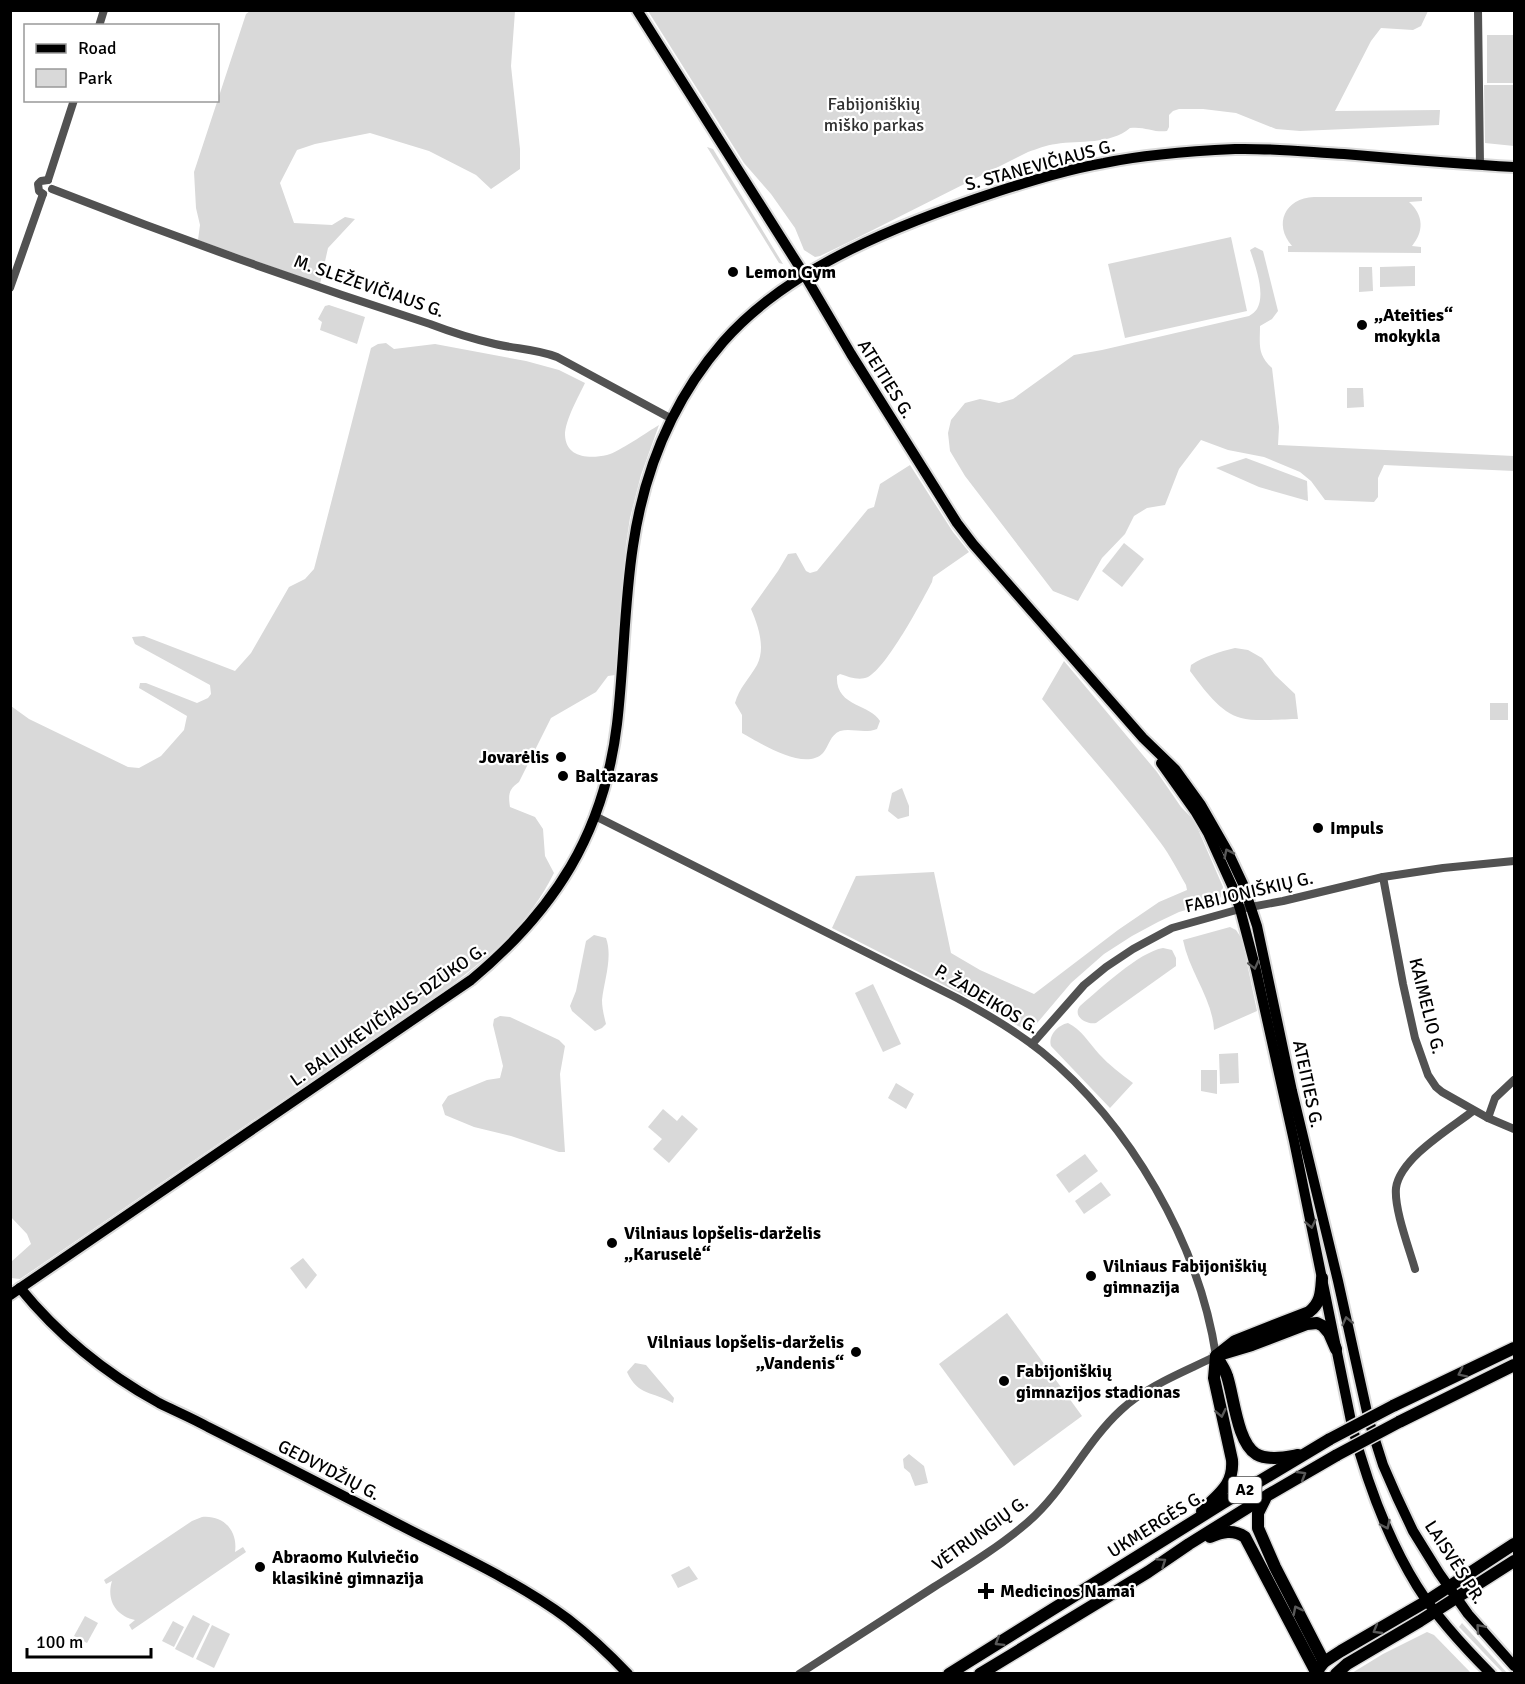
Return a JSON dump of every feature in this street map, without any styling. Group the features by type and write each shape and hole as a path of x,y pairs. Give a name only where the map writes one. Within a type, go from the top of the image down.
{"highway":[{"path":"1185,1528 1227,1486 1233,1471 1214,1378 1216,1356 1236,1341 1309,1312 1318,1303 1322,1278"},
{"path":"1216,1356 1307,1324 1317,1323 1329,1333 1336,1349"},
{"name":"UKMERGĖS G.","path":"949,1674 1049,1610 1330,1439 1393,1406 1515,1348"},
{"path":"1216,1356 1227,1374 1242,1434 1251,1450 1260,1456 1268,1457 1305,1454"},
{"name":"UKMERGĖS G.","path":"980,1674 1148,1572 1268,1495 1337,1455 1515,1365"},
{"path":"1499,1373 1515,1378"},
{"path":"1268,1495 1258,1512 1258,1528 1320,1671"},
{"path":"1189,1544 1227,1532 1239,1533 1245,1537 1320,1671"},
{"path":"1320,1671 1515,1544"},
{"path":"1336,1674 1347,1664 1515,1561"}],"main road":[{"name":"ATEITIES G.","path":"637,10 957,522 1143,738 1175,769 1201,806 1228,852 1243,884 1245,908 1268,1027 1352,1426 1364,1471 1380,1512 1396,1549 1427,1601"},
{"name":"S. STANEVIČIAUS G.","path":"804,274 942,210 1031,181 1103,163 1174,153 1240,149 1302,151 1515,167"},
{"name":"L. BALIUKEVIČIAUS-DZŪKO G.","path":"10,1295 478,975 510,946 543,909 560,886 577,854 595,816 608,776 617,722 632,550 649,473 663,436 699,374 727,338 778,293 804,274"},
{"name":"ATEITIES G.","path":"1245,908 1257,926 1292,1091 1369,1421 1383,1465"},
{"name":"GEDVYDŽIŲ G.","path":"20,1288 42,1315 63,1335 128,1384 519,1588 566,1617 589,1635 628,1674"},
{"name":"LAISVĖS PR.","path":"1383,1465 1413,1531 1448,1587 1515,1666"},
{"path":"1427,1601 1491,1674"}],"street":[{"path":"1478,10 1480,165"},
{"path":"48,180 73,102"},
{"path":"43,194 39,191 38,184 43,180 48,180"},
{"path":"43,194 48,194 52,189 48,180"},
{"name":"M. SLEŽEVIČIAUS G.","path":"52,189 161,231 376,307 498,345 545,352 672,419"},
{"path":"10,288 43,194"},
{"name":"P. ŽADEIKOS G.","path":"595,816 850,943 986,1014 1032,1044 1062,1070 1114,1127 1146,1171 1167,1209 1194,1269 1214,1337 1216,1356"},
{"name":"FABIJONIŠKIŲ G.","path":"1032,1044 1084,985 1133,949 1172,928 1245,908 1383,877 1515,861"},
{"name":"KAIMELIO G.","path":"1383,877 1410,1021 1428,1075 1436,1087 1473,1111 1515,1130"},
{"path":"1488,1118 1495,1098 1515,1080"},
{"path":"1415,1269 1396,1198 1398,1182 1401,1174 1416,1155 1473,1111"},
{"name":"VĖTRUNGIŲ G.","path":"799,1674 976,1560 1018,1530 1041,1510 1104,1427 1122,1408 1158,1384 1216,1356"}],"green space":[{"path":"250,11 515,11 511,66 520,169 491,189 476,175 429,151 370,133 297,150 280,183 294,223 332,225 345,217 355,219 328,248 320,284 198,240 200,225 196,208 194,172 217,102 219,102 246,14"},
{"name":"Fabijoniškių miško parkas","path":"648,11 1428,11 1421,26 1413,30 1381,28 1371,41 1335,111 1440,110 1439,125 1300,131 1276,129 1236,113 1179,109 1169,115 1167,131 1130,128 1113,137 1052,145 1028,152 815,257 804,250 795,228 771,194 744,163"},
{"path":"1487,35 1514,35 1514,83 1487,83"},
{"path":"1484,85 1514,85 1514,146 1485,143"},
{"path":"707,147 713,149 783,264 779,263"},
{"path":"1314,197 1422,197 1422,201 1409,202 1417,212 1421,224 1419,235 1412,246 1421,247 1421,253 1288,252 1288,246 1292,246 1283,229 1285,214 1296,202"},
{"path":"1231,237 1247,311 1125,338 1108,264"},
{"path":"1255,247 1263,251 1278,311 1272,319 1260,326 1260,349 1272,368 1279,427 1278,445 1514,456 1514,471 1384,465 1378,478 1378,497 1374,502 1325,500 1311,481 1300,472 1264,457 1228,450 1201,440 1179,469 1165,505 1147,508 1134,516 1125,534 1102,558 1078,601 1053,591 965,476 950,451 948,433 951,420 965,403 980,399 999,403 1013,399 1074,355 1249,316 1257,309 1260,296 1259,280 1250,250"},
{"path":"1415,266 1415,286 1380,287 1380,267"},
{"path":"1359,267 1372,267 1373,291 1359,292"},
{"path":"329,305 365,317 357,344 320,330 322,322 318,319 325,306"},
{"path":"386,343 394,349 435,344 526,361 559,370 585,383 570,415 565,435 569,448 580,455 593,457 607,455 659,425 641,475 630,518 615,675 608,676 596,692 551,718 519,782 510,792 510,807 535,817 543,829 545,856 554,873 522,922 496,949 450,986 20,1279 11,1278 11,1262 31,1244 27,1234 10,1216 11,706 29,719 128,767 139,768 161,756 184,730 187,716 139,688 140,683 146,683 197,703 211,694 210,685 135,644 132,637 144,636 235,671 251,653 289,587 305,579 314,569 371,348"},
{"path":"1347,388 1363,388 1364,407 1347,408"},
{"path":"1246,458 1307,481 1308,501 1259,487 1216,468"},
{"path":"910,465 953,532 969,552 933,577 903,634 876,671 861,679 840,674 837,676 842,694 854,704 875,715 880,721 877,729 840,731 832,738 823,753 815,758 805,759 782,754 742,733 742,715 735,703 757,665 761,651 758,629 751,609 788,554 796,553 806,571 810,573 817,571 868,509 874,507 880,484"},
{"path":"1124,543 1144,559 1122,587 1102,571"},
{"path":"1235,648 1248,650 1262,658 1275,675 1295,694 1298,719 1241,718 1226,711 1212,699 1190,671 1191,665"},
{"path":"1064,661 1157,772 1181,807 1194,820 1223,887 1221,897 1214,902 1179,912 1132,936 1104,954 1071,983 1038,1022 1032,1027 1023,1028 832,928 856,876 934,872 951,953 980,970 1034,994 1159,902 1187,890 1171,858 1146,823 1042,699"},
{"path":"1490,703 1508,703 1508,720 1490,720"},
{"path":"902,788 909,806 909,816 898,819 888,811 892,793"},
{"path":"1230,927 1236,930 1242,939 1257,1011 1214,1030 1210,1008 1190,963 1183,940"},
{"path":"594,935 606,938 609,953 602,1000 606,1024 595,1031 572,1011 570,1006 576,991 586,941"},
{"path":"1163,948 1172,950 1176,958 1176,966 1096,1023 1081,1019 1078,1013 1080,1006 1131,964"},
{"path":"873,984 901,1044 883,1052 855,993"},
{"path":"500,1016 510,1017 559,1040 565,1046 560,1074 565,1152 474,1127 445,1115 442,1105 448,1096 487,1080 500,1078 503,1066 493,1025 494,1019"},
{"path":"1068,1023 1081,1033 1107,1062 1133,1083 1110,1108 1051,1046 1051,1038 1055,1031"},
{"path":"1238,1053 1239,1083 1220,1084 1219,1054"},
{"path":"1201,1070 1217,1070 1217,1094 1201,1091"},
{"path":"896,1083 914,1094 906,1109 888,1098"},
{"path":"663,1109 677,1121 682,1115 698,1129 669,1163 653,1149 662,1139 648,1127"},
{"path":"1085,1154 1098,1171 1069,1193 1056,1175"},
{"path":"1101,1182 1111,1195 1084,1214 1075,1201"},
{"path":"303,1258 317,1275 306,1289 290,1268"},
{"name":"Fabijoniškių gimnazijos stadionas","path":"1007,1313 1082,1416 1014,1466 939,1364"},
{"path":"635,1363 646,1365 674,1398 673,1403 646,1392 631,1380 627,1372"},
{"path":"909,1454 924,1466 928,1483 915,1486 910,1473 904,1468 903,1459"},
{"path":"210,1517 223,1522 232,1531 235,1552 243,1547 246,1552 132,1630 129,1625 135,1620 123,1615 114,1606 110,1595 112,1581 106,1584 104,1580 192,1521"},
{"path":"689,1566 698,1579 678,1588 671,1575"},
{"path":"193,1615 210,1624 193,1658 175,1649"},
{"path":"85,1616 98,1623 87,1643 74,1636"},
{"path":"173,1621 184,1627 174,1647 162,1641"},
{"path":"1462,1623 1507,1673 1503,1673 1459,1627"},
{"path":"212,1625 230,1634 214,1668 196,1659"},
{"path":"1427,1632 1434,1635 1471,1673 1352,1673 1383,1654"}],"place":[{"name":"Lemon Gym","path":"733,272"},
{"name":"„Ateities“ mokykla","path":"1362,325"},
{"name":"Jovarėlis","path":"561,757"},
{"name":"Baltazaras","path":"563,776"},
{"name":"Impuls","path":"1318,828"},
{"name":"Vilniaus lopšelis-darželis „Karuselė“","path":"612,1243"},
{"name":"Vilniaus Fabijoniškių gimnazija","path":"1091,1276"},
{"name":"Vilniaus lopšelis-darželis „Vandenis“","path":"856,1352"},
{"name":"Fabijoniškių gimnazijos stadionas","path":"1004,1381"},
{"name":"Abraomo Kulviečio klasikinė gimnazija","path":"260,1567"},
{"name":"Medicinos Namai","path":"986,1591"}]}
